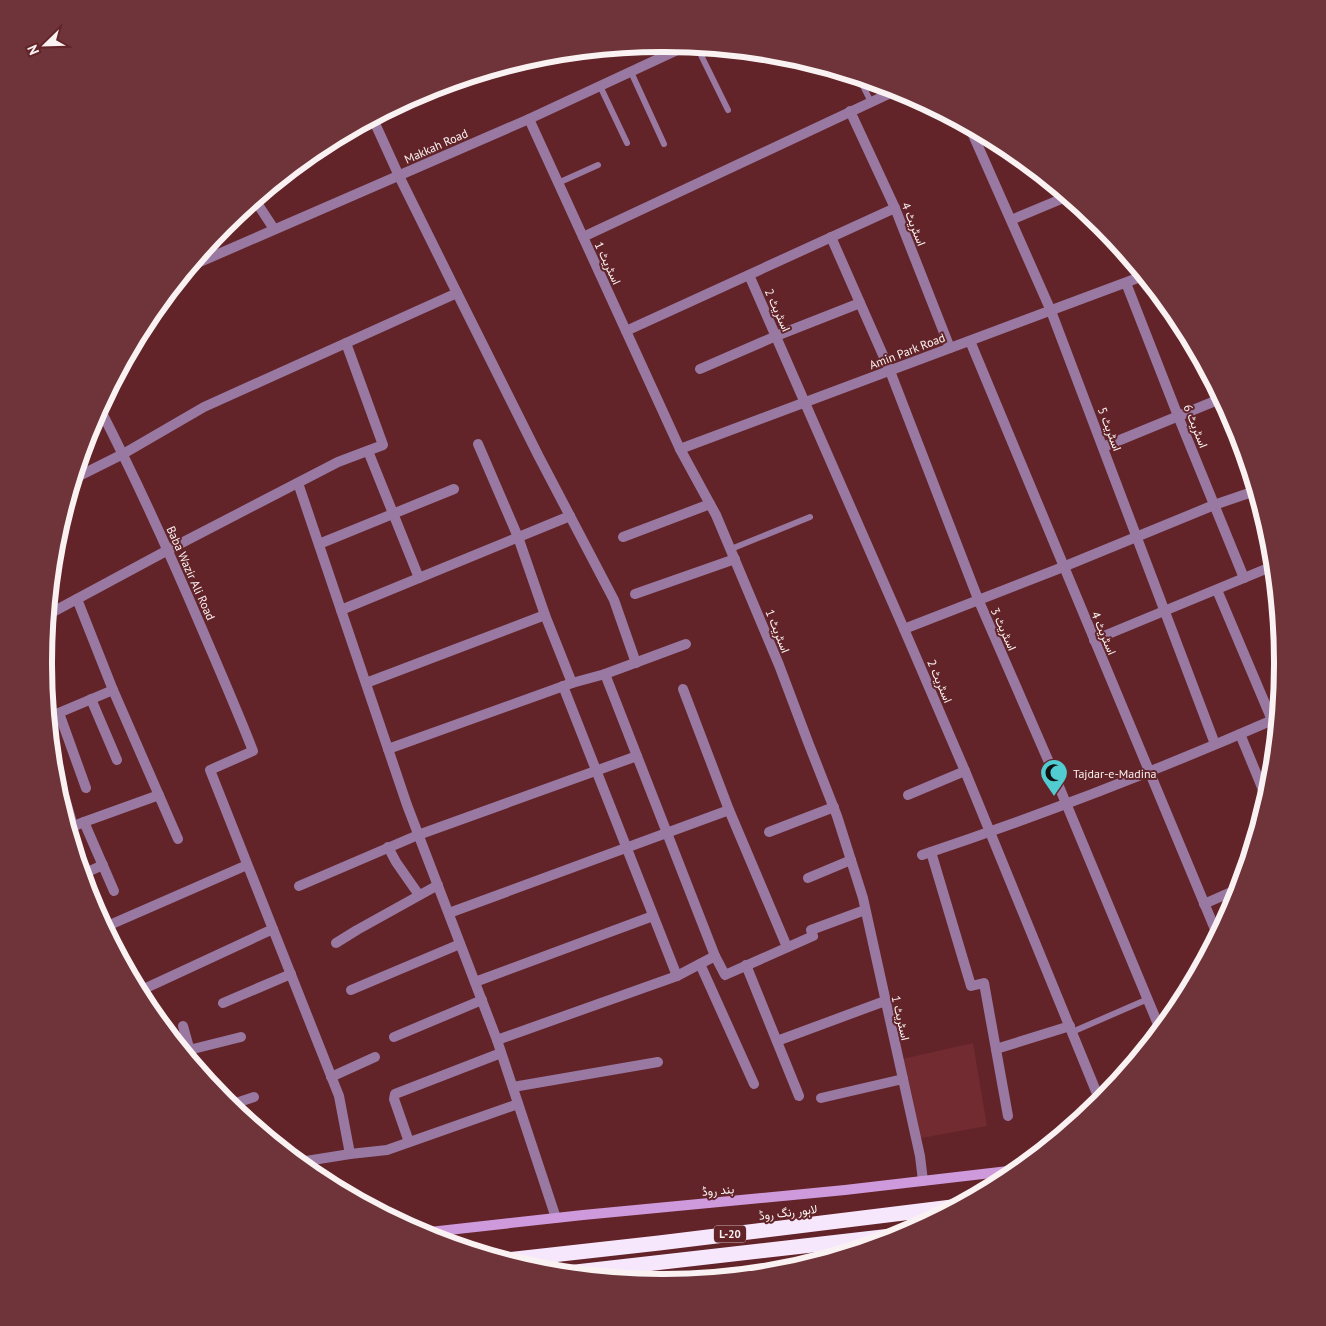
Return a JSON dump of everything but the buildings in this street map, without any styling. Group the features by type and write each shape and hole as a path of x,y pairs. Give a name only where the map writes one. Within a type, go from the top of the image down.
{"highway":[{"name":"لاہور رنگ روڈ","path":"526,1258 937,1209"},
{"name":"L-20","path":"598,1269 864,1239"}],"main road":[{"name":"بند روڈ","path":"438,1230 845,1190 1000,1172"}],"street":[{"name":"Makkah Road","path":"205,259 399,176 672,52"},
{"path":"583,237 886,95"},
{"name":"اسٹریٹ 4","path":"850,111 894,208 950,348"},
{"name":"اسٹریٹ 1","path":"528,119 680,449 710,504 733,554 779,665 834,807 865,910 920,1156 923,1181"},
{"path":"376,124 456,293 614,600 636,662"},
{"name":"اسٹریٹ 5","path":"974,138 1051,311 1215,744"},
{"path":"1010,220 1060,199"},
{"path":"259,205 274,229"},
{"path":"626,331 894,208"},
{"name":"اسٹریٹ 3","path":"831,237 890,371 978,600 1067,804 1157,1021"},
{"name":"اسٹریٹ 2","path":"749,275 965,771 1097,1093"},
{"name":"Amin Park Road","path":"680,449 1137,279"},
{"name":"اسٹریٹ 6","path":"1126,283 1244,578"},
{"path":"83,474 124,454 204,408 456,293"},
{"path":"700,369 776,336 860,303"},
{"name":"اسٹریٹ 4","path":"970,341 1214,927"},
{"path":"55,610 338,462 383,445 346,343"},
{"path":"1103,447 1214,400"},
{"name":"Baba Wazir Ali Road","path":"104,417 124,454 168,550 253,751 210,770 247,864"},
{"path":"478,444 518,537 596,771 677,976"},
{"path":"368,451 419,578"},
{"path":"298,483 418,834 497,1040 556,1218"},
{"path":"319,544 454,489"},
{"path":"904,629 1214,505 1249,493"},
{"path":"623,537 710,504"},
{"path":"341,610 570,516"},
{"path":"635,594 733,554"},
{"path":"1094,640 1266,569"},
{"path":"1217,590 1271,712"},
{"path":"77,598 178,839"},
{"path":"366,683 545,615"},
{"path":"388,749 686,644"},
{"path":"605,674 716,956 725,974 813,936 811,930 865,910"},
{"path":"683,689 729,810 787,947"},
{"path":"55,715 114,690"},
{"path":"91,699 117,760"},
{"path":"56,719 86,788"},
{"path":"1008,1116 984,983 971,986 927,854 1067,804 1270,721"},
{"path":"1240,734 1261,785"},
{"path":"299,886 418,834 637,756"},
{"path":"908,795 965,771"},
{"path":"74,826 158,795"},
{"path":"769,832 834,807"},
{"path":"449,913 729,810"},
{"path":"84,822 114,891"},
{"path":"388,847 419,895"},
{"path":"808,878 851,860"},
{"path":"111,924 247,864 339,1096 350,1154"},
{"path":"90,871 104,865"},
{"path":"336,943 438,885"},
{"path":"1204,904 1228,893"},
{"path":"475,982 653,916"},
{"path":"146,988 273,929"},
{"path":"351,990 460,944"},
{"path":"497,1040 677,976 716,956"},
{"path":"700,964 754,1084"},
{"path":"746,965 799,1096"},
{"path":"223,1003 291,974"},
{"path":"394,1037 482,1000"},
{"path":"777,1041 885,1001"},
{"path":"182,1026 188,1046"},
{"path":"996,1049 1071,1029"},
{"path":"191,1050 241,1037"},
{"path":"409,1142 394,1099 395,1094 501,1053"},
{"path":"331,1077 375,1057"},
{"path":"513,1087 658,1062"},
{"path":"821,1098 902,1079"},
{"path":"239,1102 254,1097"},
{"path":"310,1160 387,1150 518,1104"}],"lane":[{"path":"700,54 728,110"},
{"path":"631,72 664,144"},
{"path":"600,86 627,143"},
{"path":"863,87 871,102"},
{"path":"558,183 598,165"},
{"path":"733,554 810,517"},
{"path":"1071,1029 1148,999"}],"shaded area":[{"path":"973,1043 987,1126 916,1139 898,1060"}],"place":[{"name":"Tajdar-e-Madina","path":"1054,797"}]}
